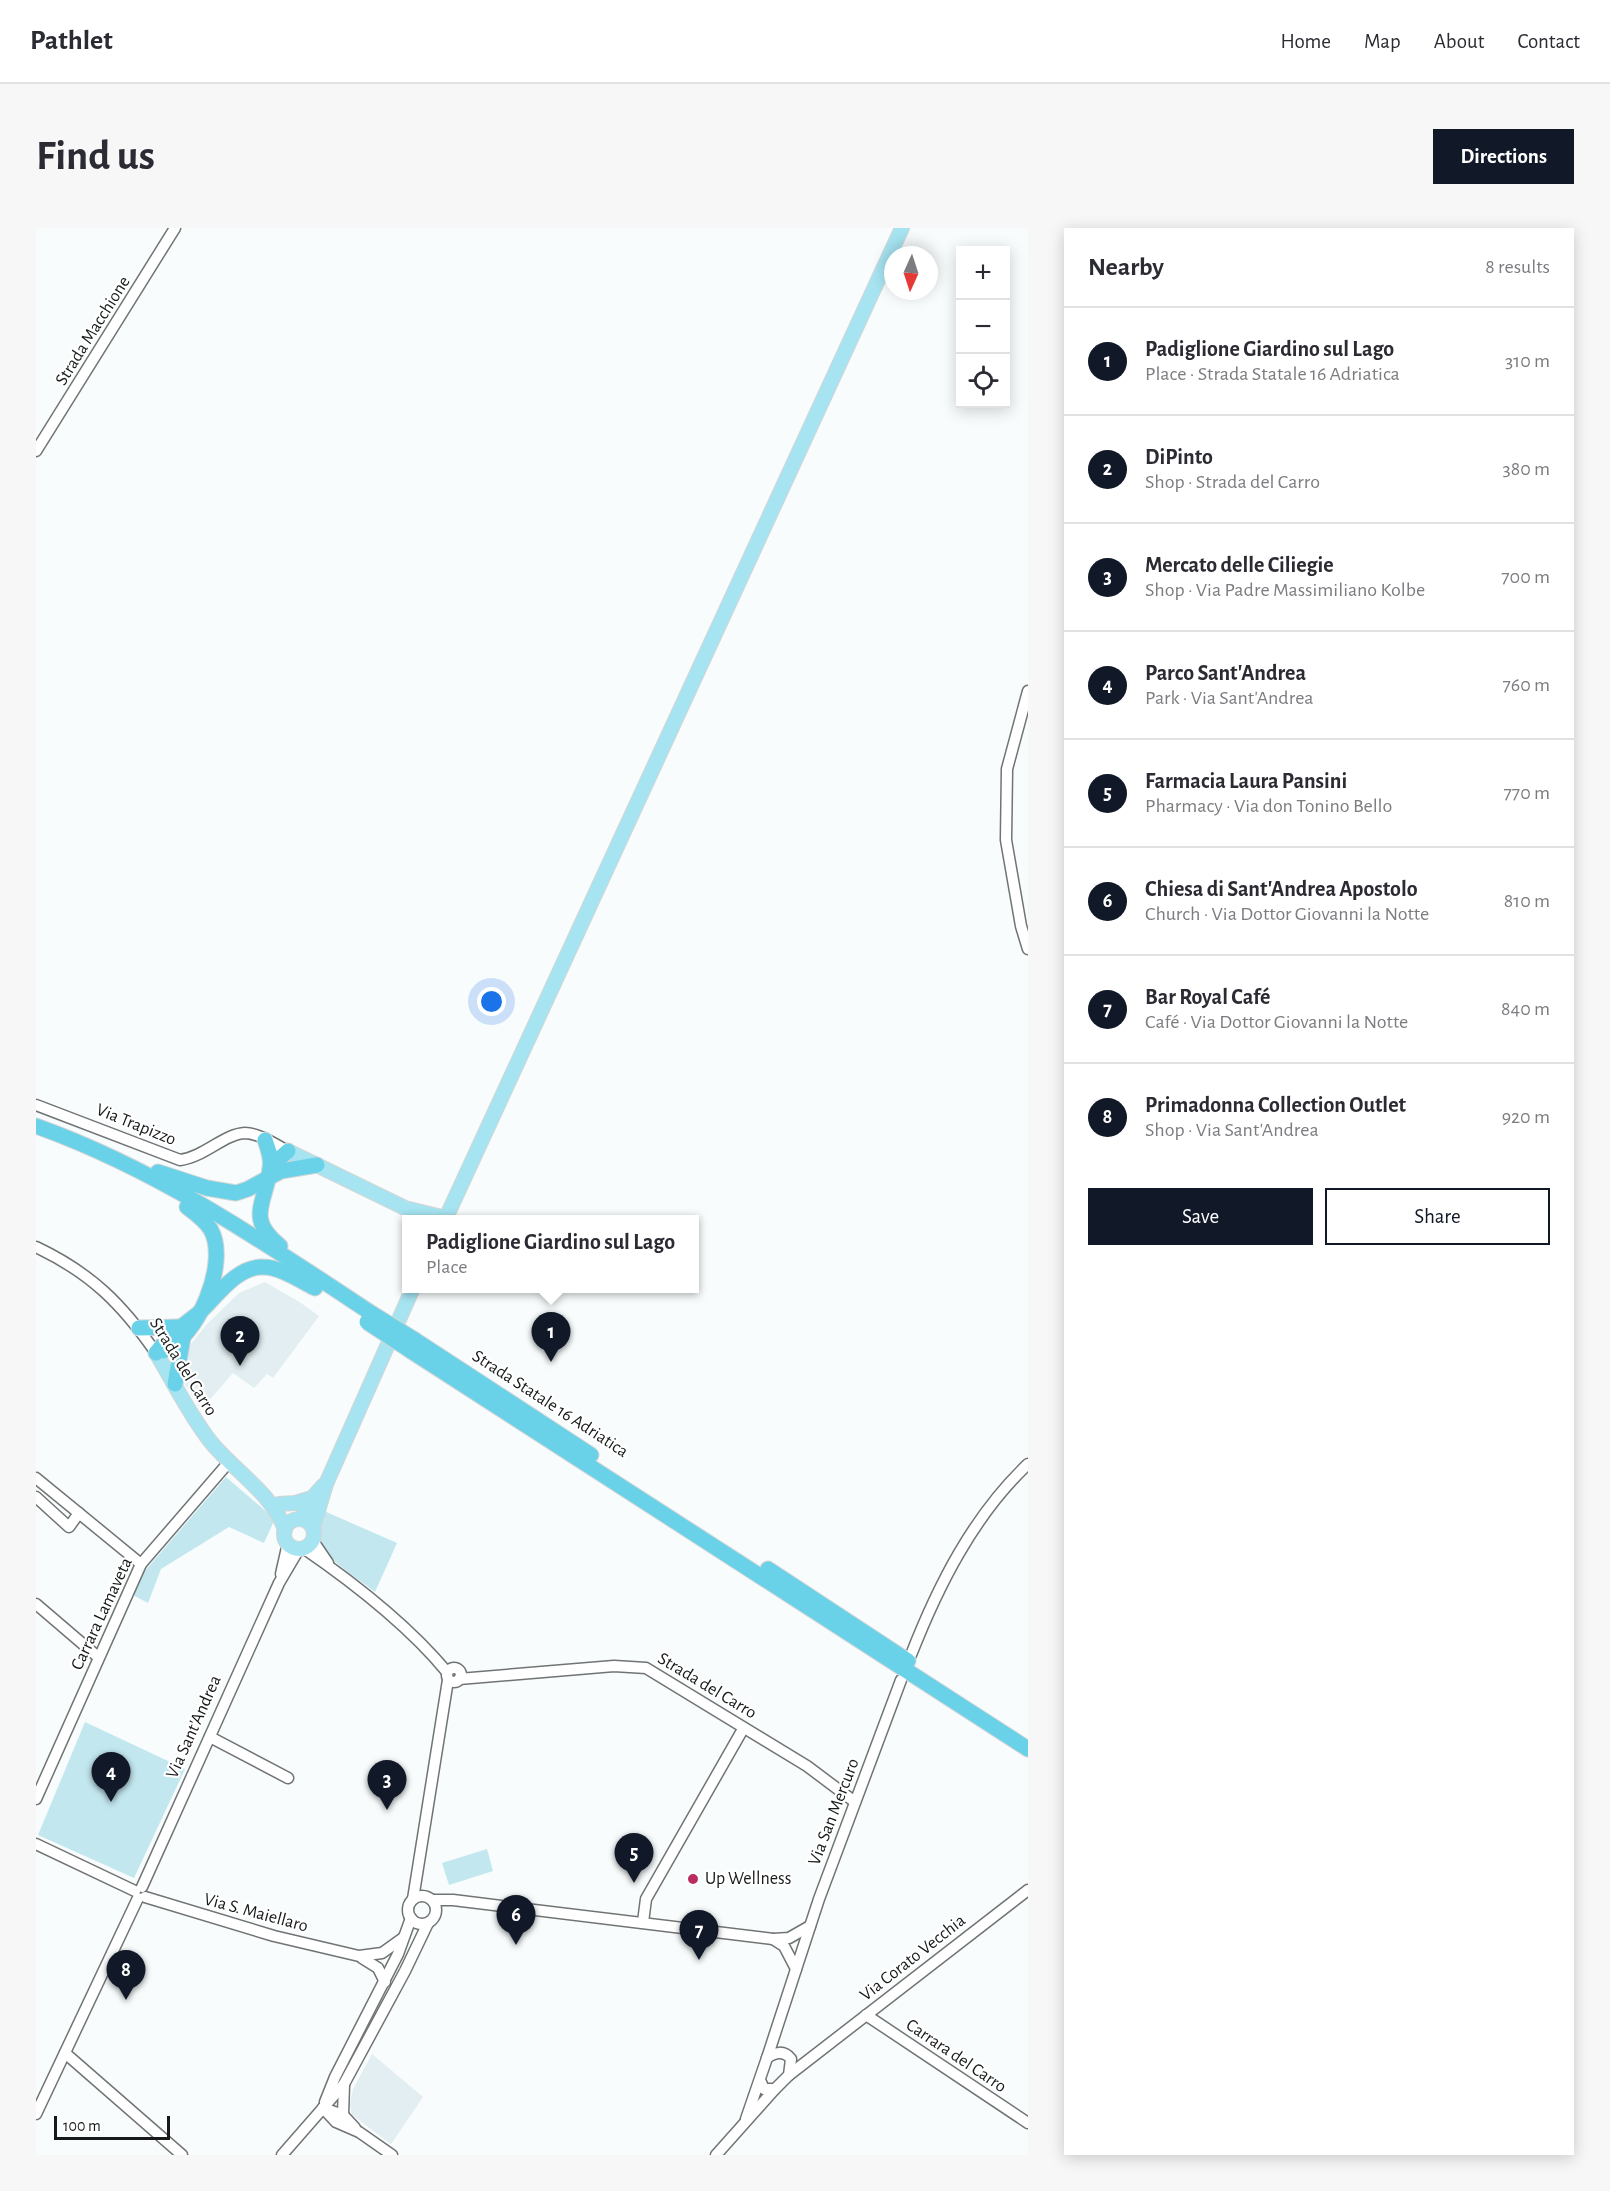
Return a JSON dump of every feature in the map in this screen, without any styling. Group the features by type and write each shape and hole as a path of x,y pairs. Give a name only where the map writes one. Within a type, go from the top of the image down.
{"highway":[{"name":"Strada Statale 16 Adriatica","path":"36,1126 121,1161 192,1198 318,1284 1028,1749"},
{"name":"Strada Statale 16 Adriatica","path":"36,1137 116,1169 188,1207 318,1284"},
{"path":"265,1140 274,1171"},
{"path":"288,1151 274,1171 259,1206 262,1226 272,1240 318,1284"},
{"path":"121,1161 224,1192 248,1189 274,1171 317,1165"},
{"path":"188,1207 210,1228 217,1247 216,1270 211,1290 198,1313"},
{"path":"156,1353 180,1333 240,1274 251,1269 263,1267 277,1270 318,1284"},
{"path":"139,1328 180,1333"},
{"path":"175,1384 180,1333"},
{"name":"Strada Statale 16 Adriatica","path":"413,1346 803,1591 1028,1741"}],"main road":[{"path":"447,1215 902,228"},
{"path":"288,1151 405,1209 429,1215"},
{"path":"405,1209 412,1215"},
{"name":"Via Sant'Andrea","path":"300,1540 411,1293"},
{"name":"Strada del Carro","path":"156,1353 194,1421 300,1540"},
{"name":"Via Sant'Andrea","path":"298,1519 312,1498 326,1484"},
{"name":"Strada del Carro","path":"262,1496 279,1504 298,1519"},
{"path":"279,1504 295,1503 312,1498"},
{"path":"298,1519 300,1540"}],"street":[{"name":"Strada Macchione","path":"36,451 176,228"},
{"path":"1028,691 1007,769 1006,840 1021,926 1028,949"},
{"name":"Via Trapizzo","path":"36,1105 180,1160 195,1158 244,1133 288,1151"},
{"name":"Strada del Carro","path":"36,1247 65,1261 100,1285 139,1328 156,1353"},
{"name":"Carrara Lamaveta","path":"36,1799 141,1564 229,1462"},
{"path":"911,1655 931,1605 955,1559 992,1504 1028,1464"},
{"path":"36,1478 141,1564"},
{"path":"36,1497 69,1527 79,1513"},
{"name":"Strada del Carro","path":"300,1540 319,1559 330,1566"},
{"name":"Strada del Carro","path":"300,1540 454,1675 484,1677 614,1666 646,1668 807,1766 855,1802"},
{"name":"Via Sant'Andrea","path":"279,1583 292,1563 300,1540"},
{"name":"Via Sant'Andrea","path":"36,2114 140,1893 300,1540"},
{"path":"292,1563 319,1559"},
{"path":"36,1604 98,1657"},
{"path":"323,2108 335,2077 385,1982 411,1918 408,1906 413,1899 447,1697 454,1675"},
{"name":"Via San Mercuro","path":"767,2058 802,1948 901,1680"},
{"path":"643,1922 646,1899 743,1729"},
{"path":"210,1737 288,1778"},
{"name":"Via S. Maiellaro","path":"36,1844 140,1893 274,1936 359,1956 378,1968 385,1982"},
{"path":"417,1869 418,1884 436,1912"},
{"name":"Via Corato Vecchia","path":"716,2155 746,2119 789,2075 1028,1890"},
{"path":"413,1899 453,1900 643,1922 797,1942 802,1948"},
{"path":"282,2155 344,2084 410,1963 428,1923 436,1912 444,1907 472,1904"},
{"path":"411,1918 418,1923 428,1923"},
{"path":"786,1942 810,1926"},
{"name":"Via S. Maiellaro","path":"359,1956 382,1953 403,1938"},
{"path":"786,1942 796,1969"},
{"name":"Carrara del Carro","path":"866,2015 1028,2123"},
{"path":"779,2026 779,2041 788,2056 789,2075"},
{"name":"Via Corato Vecchia","path":"746,2119 767,2058 777,2052 805,2059 819,2053"},
{"path":"65,2053 182,2155"},
{"path":"760,2080 764,2089 775,2089"},
{"path":"339,2118 344,2084"},
{"path":"323,2108 392,2155"},
{"path":"310,2125 339,2118"}],"shaded area":[{"path":"265,1282 319,1316 273,1378 267,1374 254,1388 233,1373 201,1410 181,1378 184,1360 191,1344 206,1325 239,1293"},
{"path":"226,1477 275,1519 264,1543 229,1527 161,1569 148,1603 133,1595 143,1573"},
{"path":"324,1511 397,1543 375,1592 342,1567 325,1548 320,1537 320,1525"},
{"path":"85,1722 185,1769 134,1878 38,1835"},
{"path":"487,1849 493,1871 449,1885 442,1863"},
{"path":"372,2054 423,2097 391,2144 352,2115 350,2104 353,2089"}],"place":[{"name":"Padiglione Giardino sul Lago","path":"551,1362"},
{"name":"DiPinto","path":"240,1366"},
{"name":"Parco Sant'Andrea","path":"111,1802"},
{"name":"Mercato delle Ciliegie","path":"387,1810"},
{"name":"Up Wellness","path":"693,1879"},
{"name":"Farmacia Laura Pansini","path":"634,1883"},
{"name":"Chiesa di Sant'Andrea Apostolo","path":"516,1945"},
{"name":"Bar Royal Café","path":"699,1960"},
{"name":"Primadonna Collection Outlet","path":"126,2000"}]}
